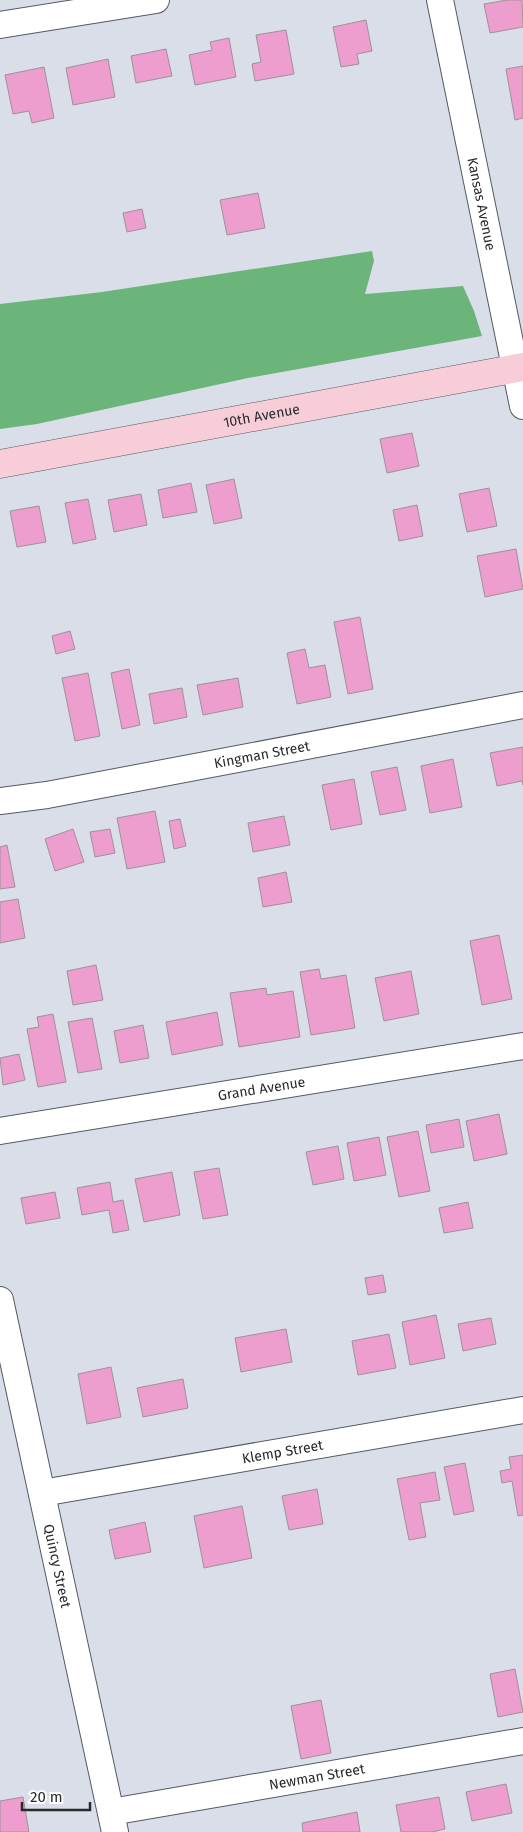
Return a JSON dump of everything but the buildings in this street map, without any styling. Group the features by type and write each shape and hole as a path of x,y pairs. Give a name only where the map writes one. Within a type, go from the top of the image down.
{"street":[{"path":"0,25 156,0"},
{"name":"Kansas Avenue","path":"440,0 519,368 523,406"},
{"name":"10th Avenue","path":"0,464 519,368"},
{"name":"Kingman Street","path":"0,801 47,795 523,706"},
{"name":"Grand Avenue","path":"0,1131 523,1046"},
{"name":"Quincy Street","path":"0,1300 113,1822"},
{"name":"Klemp Street","path":"42,1493 523,1410"},
{"name":"Newman Street","path":"113,1822 523,1741"}],"green space":[{"path":"372,251 374,261 365,294 463,286 482,336 248,378 37,424 0,429 0,304 102,292"}]}
